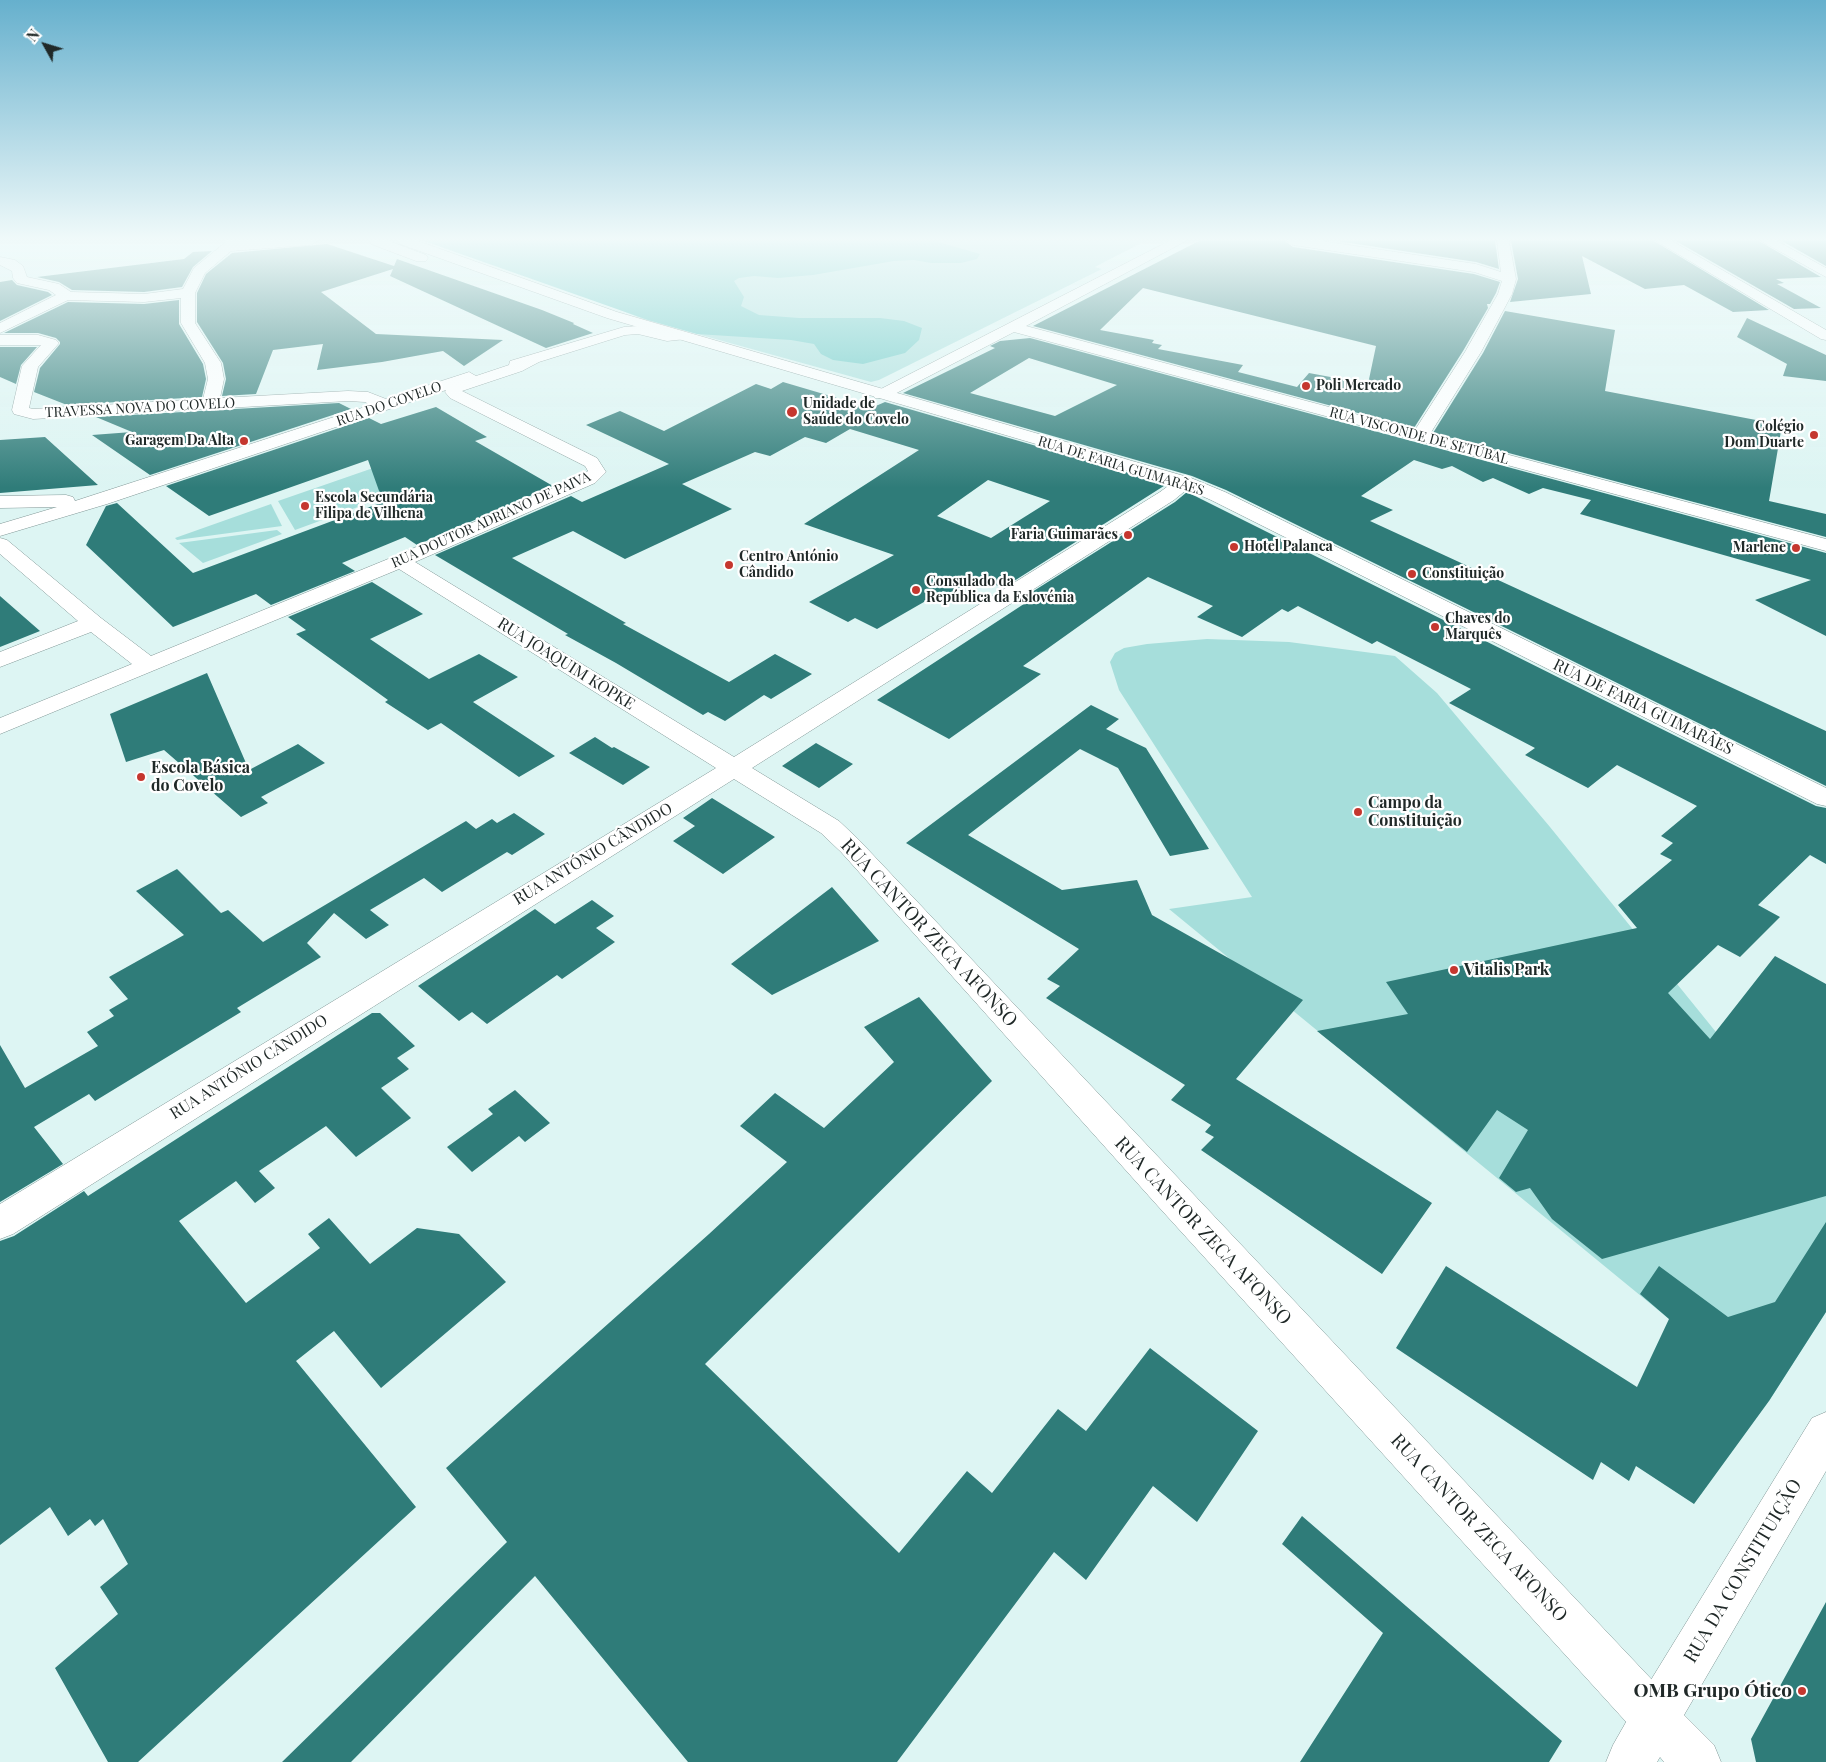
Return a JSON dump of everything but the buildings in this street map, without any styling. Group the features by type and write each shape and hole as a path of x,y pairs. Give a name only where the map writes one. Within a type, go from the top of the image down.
{"street":[{"path":"188,323 213,363 216,379 210,404"},
{"name":"RUA DE FARIA GUIMARÃES","path":"603,323 839,393 856,396 881,395"},
{"name":"RUA DE FARIA GUIMARÃES","path":"637,323 1185,482 1218,496 1826,798"},
{"path":"881,395 1021,323"},
{"path":"1420,436 1491,323"},
{"path":"1804,323 1826,336"},
{"name":"RUA VISCONDE DE SETÚBAL","path":"1012,328 1826,545"},
{"name":"RUA DO COVELO","path":"0,530 100,500 387,406 406,397 434,388 624,331 638,330 667,337 681,336"},
{"name":"TRAVESSA NOVA DO COVELO","path":"0,340 46,341 51,343 30,366 20,410 33,414 360,396 368,397 387,406"},
{"name":"RUA DOUTOR ADRIANO DE PAIVA","path":"0,727 400,561 589,479 597,472 591,462 453,392 456,388 516,368 534,359"},
{"name":"RUA ANTÓNIO CÂNDIDO","path":"0,1223 1168,496 1185,482"},
{"name":"RUA DO COVELO","path":"0,502 100,500"},
{"path":"0,544 93,623 148,665"},
{"name":"RUA JOAQUIM KOPKE","path":"400,561 734,767"},
{"name":"RUA DE FARIA GUIMARÃES","path":"1459,617 1502,625 1826,783"},
{"path":"0,660 93,623"},
{"name":"RUA CANTOR ZECA AFONSO","path":"734,767 830,827 850,846 1168,1193 1697,1762"},
{"name":"RUA DA CONSTITUIÇÃO","path":"1630,1762 1826,1432"}],"shaded area":[{"path":"658,323 993,323 879,380 871,382"},
{"path":"659,323 910,323 922,328 919,340 905,353 863,364 833,360 821,354 814,344 791,340 697,334"},
{"path":"402,458 407,489 295,530 278,501"},
{"path":"271,504 282,526 177,540 175,538"},
{"path":"277,530 282,534 203,563 179,543"},
{"name":"Vitalis Park","path":"1207,639 1289,642 1395,656 1437,693 1550,827 1737,1058 1826,1144 1826,1312 1769,1401 1169,909 1252,897 1119,690 1110,662 1115,653 1124,648"}],"place":[{"name":"Poli Mercado","path":"1306,386"},
{"name":"Unidade de Saúde do Covelo","path":"792,412"},
{"name":"Colégio Dom Duarte","path":"1814,435"},
{"name":"Garagem Da Alta","path":"244,441"},
{"name":"Escola Secundária Filipa de Vilhena","path":"305,506"},
{"name":"Faria Guimarães","path":"1128,535"},
{"name":"Hotel Palanca","path":"1234,547"},
{"name":"Marlene","path":"1796,548"},
{"name":"Centro António Cândido","path":"729,565"},
{"name":"Constituição","path":"1412,574"},
{"name":"Consulado da República da Eslovénia","path":"916,590"},
{"name":"Chaves do Marquês","path":"1435,627"},
{"name":"Escola Básica do Covelo","path":"141,777"},
{"name":"Campo da Constituição","path":"1358,812"},
{"name":"Vitalis Park","path":"1454,970"},
{"name":"OMB Grupo Ótico","path":"1802,1691"}]}
